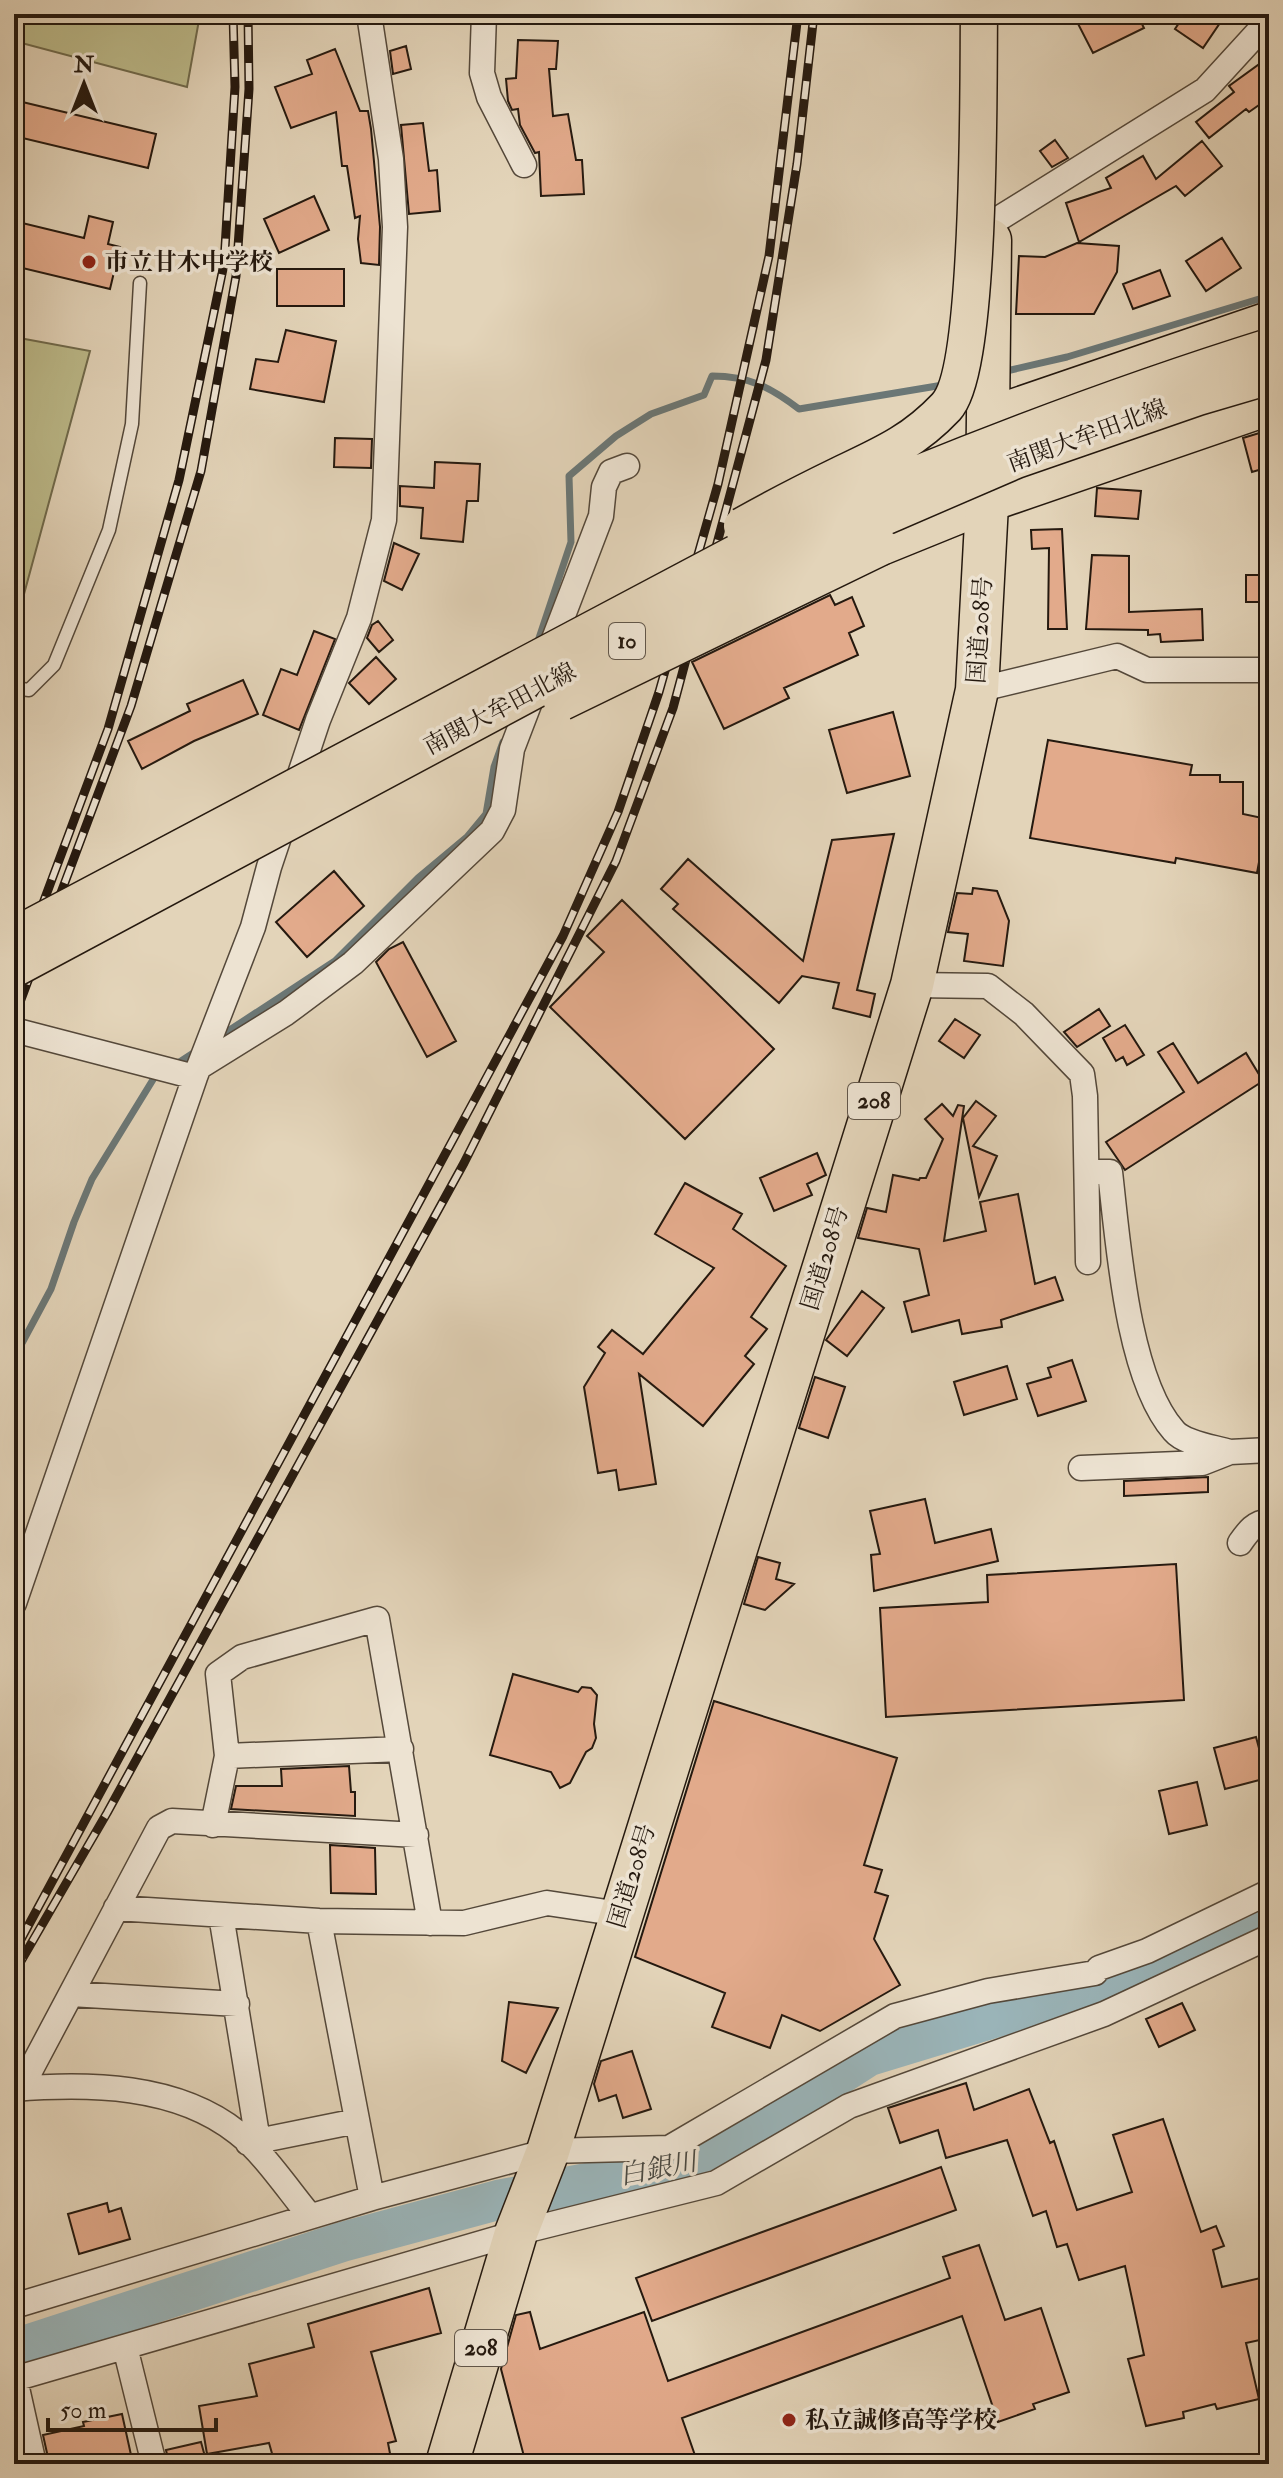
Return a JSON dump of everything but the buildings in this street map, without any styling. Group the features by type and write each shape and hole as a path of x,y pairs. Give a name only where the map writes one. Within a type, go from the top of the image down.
{"highway":[{"name":"国道208号","path":"447,2464 516,2233 548,2151 912,985 977,690 987,504 994,14"}],"main road":[{"path":"440,710 661,570 777,506 905,444 949,404 960,379 966,343 974,252 979,14"},
{"path":"988,416 1269,320"},
{"name":"南関大牟田北線","path":"14,936 765,538 1031,429 1149,385 1269,347"},
{"name":"南関大牟田北線","path":"14,969 660,623 840,536 1016,460 1198,397 1269,376"},
{"path":"349,790 419,770 881,547 987,504 1269,407"}],"street":[{"path":"14,1603 197,1072 253,927 269,867 318,720 359,618 384,520 395,227 391,159 369,14"},
{"path":"484,14 482,73 489,97 524,165"},
{"path":"990,224 1205,90 1269,20"},
{"path":"14,1030 197,1072 286,1013 353,963 492,831 503,810 512,749 601,516 604,487 611,472 627,466"},
{"path":"977,690 1117,656 1147,670 1269,670"},
{"path":"912,985 988,986 1024,1014 1082,1074 1088,1262"},
{"path":"1087,1172 1110,1172 1122,1276 1138,1352 1153,1399 1175,1433 1230,1452"},
{"path":"1081,1468 1202,1463 1230,1452 1269,1450"},
{"path":"1240,1543 1251,1529 1269,1522"},
{"path":"213,1825 227,1756 218,1674 242,1657 377,1619 430,1923"},
{"path":"227,1756 401,1749"},
{"path":"18,2088 159,1828 172,1821 416,1835"},
{"path":"14,2306 372,2198 548,2151 669,2148 895,2016 988,1991 1095,1973 1099,1968 1147,1951 1269,1892"},
{"path":"116,1908 319,1921 430,1923 464,1923 547,1903 620,1914"},
{"path":"221,1915 237,2004 253,2142"},
{"path":"319,1921 372,2198"},
{"path":"34,2464 15,2379 516,2233 716,2183 849,2106 1104,2014 1269,1937"},
{"path":"71,1994 237,2004"},
{"path":"18,2088 87,2086 146,2094 208,2113 253,2142 310,2216"},
{"path":"253,2142 357,2121"},
{"path":"125,2347 154,2464"}],"lane":[{"path":"14,688 29,690 54,665 109,530 132,424 140,283"}],"shaded area":[{"path":"14,14 197,14 199,20 187,87 14,41"},
{"path":"14,337 90,351 14,631"}],"waterway":[{"path":"1002,372 1067,357 1269,296"},
{"path":"537,644 571,542 569,476 616,436 651,414 704,395 712,376 758,384 799,409 943,385"},
{"path":"219,1037 335,961 418,878 467,837 486,814 494,767 503,742"},
{"path":"175,1065 198,1050"},
{"path":"14,1358 51,1289 92,1179 154,1078 161,1073"},
{"name":"白銀川","path":"14,2349 342,2242 498,2200 707,2160 869,2056 1142,1973 1230,1923 1269,1909"}],"railway":[{"path":"14,981 108,729 179,480 224,264 235,87 233,14"},
{"path":"14,1018 131,706 201,471 236,276 249,89 248,14"},
{"path":"20,1941 563,936 618,812 659,692 718,484 769,256 798,14"},
{"path":"14,1973 107,1813 464,1163 616,861 673,708 766,360 797,164 814,14"}],"place":[{"name":"市立甘木中学校","path":"89,262"},
{"name":"私立誠修高等学校","path":"789,2420"}]}
